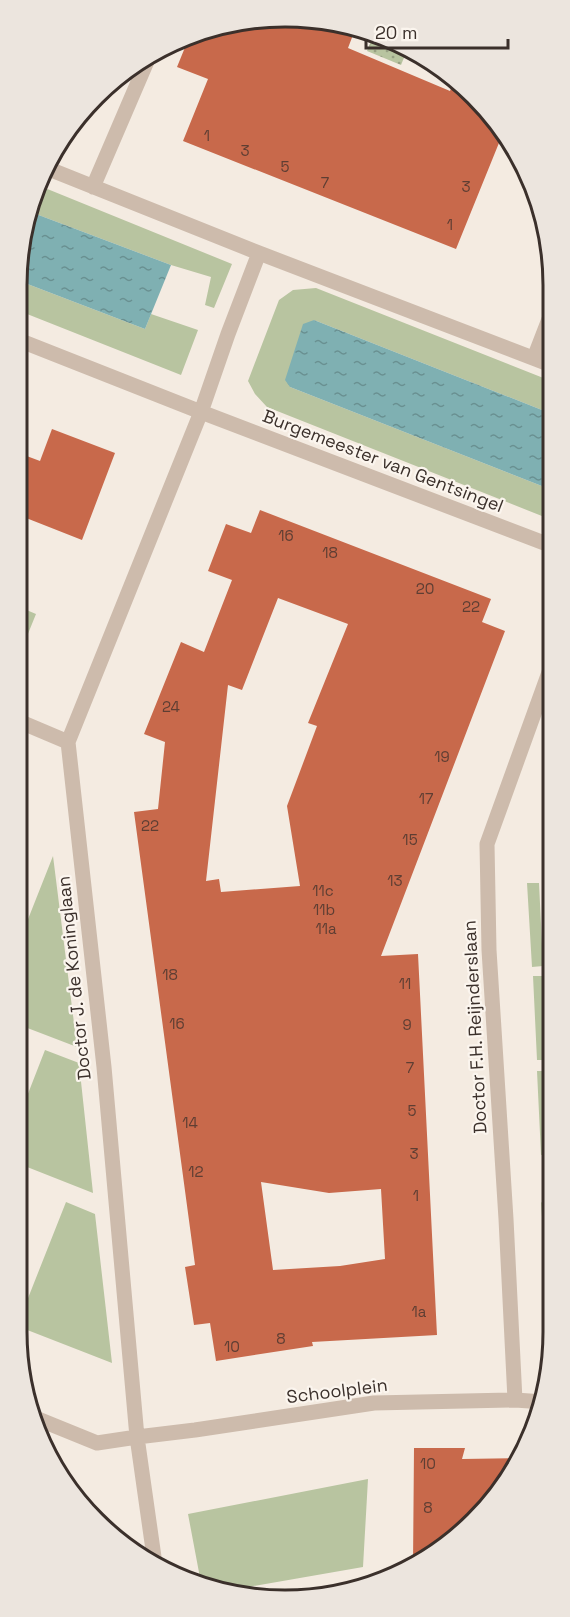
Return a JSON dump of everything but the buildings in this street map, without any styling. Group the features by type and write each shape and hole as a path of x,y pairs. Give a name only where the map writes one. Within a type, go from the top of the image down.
{"street":[{"path":"93,187 144,69"},
{"path":"54,171 259,254 543,362"},
{"path":"201,412 259,254"},
{"path":"534,358 543,335"},
{"name":"Burgemeester van Gentsingel","path":"27,343 543,543"},
{"name":"Doctor J. de Koninglaan","path":"154,1554 137,1437 104,1067 68,742 201,412"},
{"name":"Doctor F.H. Reijnderslaan","path":"515,1400 489,950 487,844 543,689"},
{"path":"27,725 68,742"},
{"name":"Schoolplein","path":"43,1421 97,1443 375,1403 533,1401"}],"green space":[{"path":"371,42 404,57 401,65 367,51"},
{"path":"46,188 232,264 214,308 205,305 211,277 171,265 37,214"},
{"path":"27,284 145,329 151,314 198,330 181,375 27,314"},
{"path":"316,288 543,378 543,410 314,320 290,387 543,486 543,516 267,407 255,394 248,381 279,300 293,290"},
{"path":"27,610 36,614 27,636"},
{"path":"53,856 77,1047 27,1028 27,922"},
{"path":"527,883 539,883 543,966 532,967"},
{"path":"533,976 543,976 543,1060 537,1060"},
{"path":"45,1050 79,1063 93,1193 27,1167 27,1096"},
{"path":"537,1071 543,1071 543,1155 541,1155"},
{"path":"543,1200 543,1231 541,1203"},
{"path":"66,1202 95,1214 112,1363 27,1330 27,1301"},
{"path":"368,1479 363,1567 247,1587 218,1581 200,1575 188,1514"}],"water":[{"path":"37,214 171,265 145,329 27,284 29,251"},
{"path":"314,320 543,410 543,486 290,387 285,380 303,324"}]}
